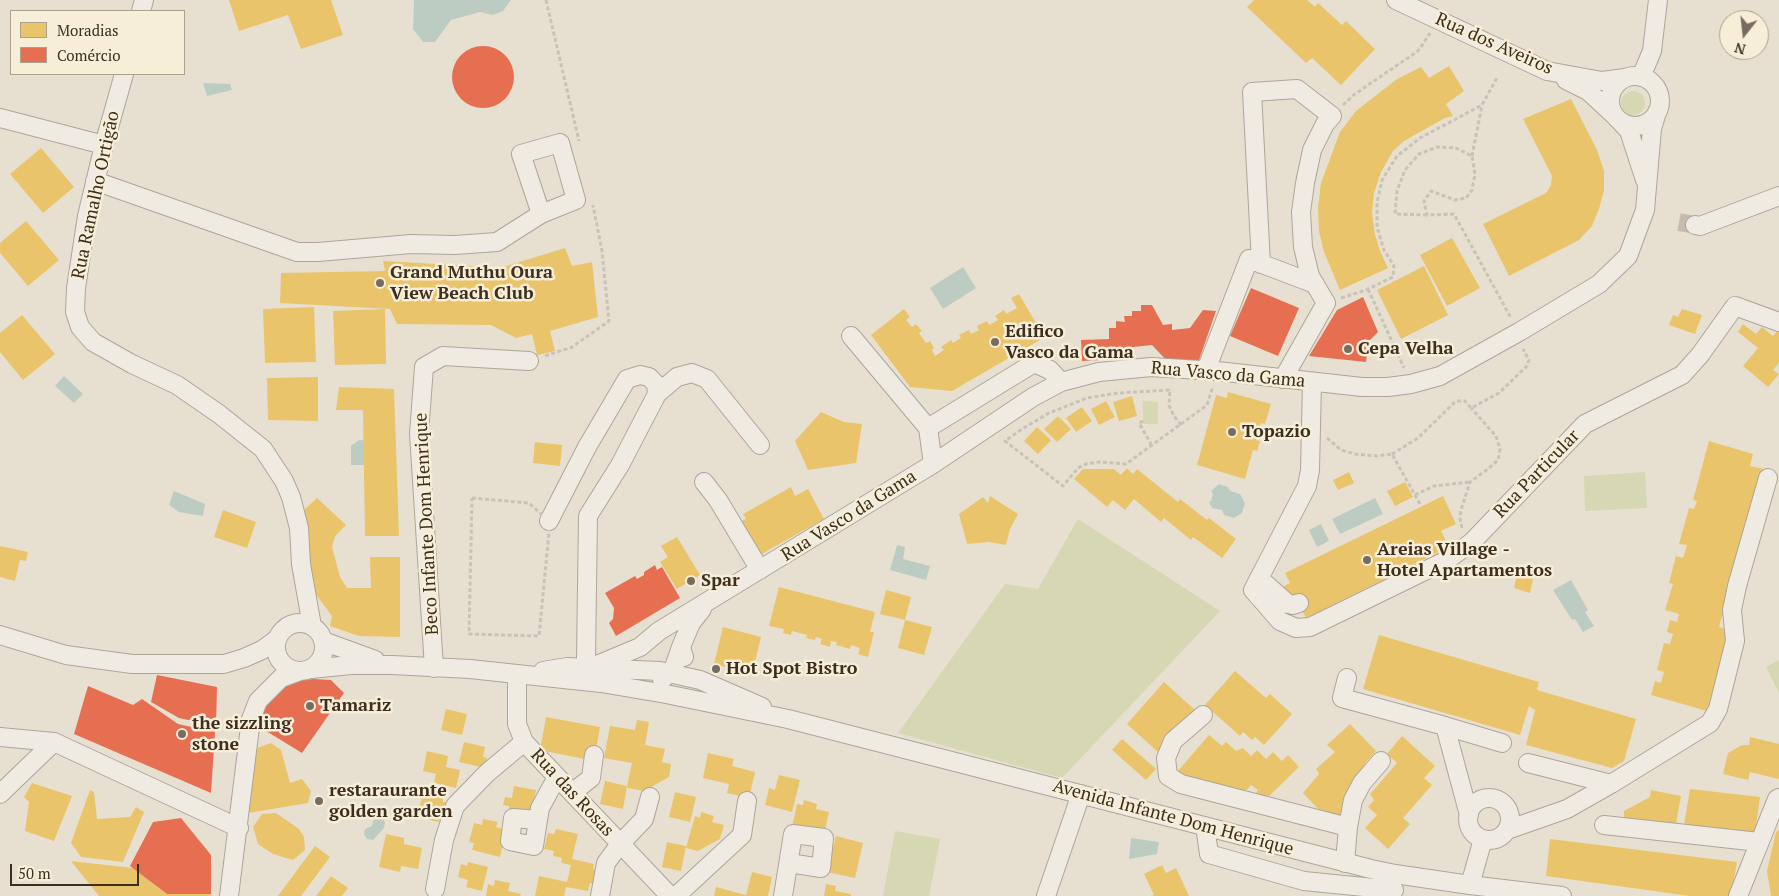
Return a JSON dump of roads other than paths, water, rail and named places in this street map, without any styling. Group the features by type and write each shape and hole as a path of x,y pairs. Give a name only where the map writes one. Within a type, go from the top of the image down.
{"street":[{"name":"Rua dos Aveiros","path":"1396,0 1547,71 1602,81 1633,77"},
{"path":"1633,77 1652,51 1658,0"},
{"path":"1547,71 1588,91 1617,117 1631,125 1642,124 1652,119 1657,112 1660,99 1658,92 1651,82 1633,77 1620,81 1612,91 1610,107 1617,117"},
{"name":"Rua Ramalho Ortigão","path":"124,75 87,216 76,288 75,312 80,327 93,342 132,364 177,385 219,414 263,449 284,481 291,497 299,528 301,564 312,626"},
{"path":"1262,264 1252,92 1297,89 1332,116 1325,124 1312,150 1304,183 1301,212 1302,248 1310,276 1326,303 1284,379"},
{"name":"Rua Vasco da Gama","path":"587,674 640,646 659,631 933,464 1033,397 1061,382 1099,372 1151,368 1211,371 1362,387 1388,387 1411,384 1440,376 1599,284 1628,256 1645,210 1652,129 1657,112"},
{"name":"Rua Vasco da Gama","path":"1617,117 1629,131 1647,188"},
{"path":"0,118 104,145"},
{"path":"95,180 297,252 411,244 455,245 497,242 541,214"},
{"path":"1695,225 1700,226 1779,196"},
{"path":"1211,371 1249,259 1315,284"},
{"name":"Rua Particular","path":"1259,578 1253,590 1280,621 1296,628 1310,627 1447,560 1472,542 1585,424 1642,397 1682,375 1700,355 1734,306 1779,322"},
{"path":"851,336 928,428 933,464"},
{"name":"Beco Infante Dom Henrique","path":"434,668 419,434 424,367 443,356 529,361"},
{"path":"928,428 1034,363 1050,370 1061,382"},
{"path":"736,709 722,698 665,676 600,677 587,674 588,516 620,465 657,394 677,378 692,373 707,379 760,445"},
{"path":"549,521 587,447 627,379 640,375 649,377 656,384 657,394"},
{"path":"1299,603 1288,604 1259,578 1307,486 1310,470 1312,382"},
{"path":"1445,726 1473,833 1483,839 1494,840 1508,830 1566,809 1611,784 1710,723 1718,709 1735,641 1732,610 1768,478"},
{"path":"704,482 718,500 760,570"},
{"path":"640,646 644,664 650,677 665,676 674,667 691,623 707,603"},
{"path":"229,896 239,828 251,719 258,701 280,678 305,670 322,657 324,650 323,641 317,630 312,626 298,623 290,625 280,634 276,647 277,655 286,667 305,670"},
{"path":"0,635 66,655 132,664 224,664 262,650 277,640"},
{"name":"Avenida Infante Dom Henrique","path":"323,641 392,665"},
{"path":"681,647 686,661 700,680"},
{"path":"244,658 281,662"},
{"name":"Avenida Infante Dom Henrique","path":"305,670 351,665 392,665 470,669 518,674 567,667 666,694 788,719 1346,863 1394,887 1470,885 1562,896"},
{"name":"Avenida Infante Dom Henrique","path":"587,674 647,670"},
{"name":"Rua das Rosas","path":"518,674 517,724 524,742 670,896"},
{"name":"Avenida Infante Dom Henrique","path":"665,676 700,680 788,719"},
{"path":"1348,678 1342,698 1502,743"},
{"path":"1203,715 1172,741 1166,758 1168,776 1181,784 1348,827"},
{"path":"0,737 54,742 239,828"},
{"path":"0,794 54,742"},
{"name":"Rua das Rosas","path":"435,889 444,840 455,806 487,773 524,742"},
{"path":"573,792 591,778 594,755"},
{"path":"1346,863 1352,800 1362,783 1381,760"},
{"path":"1528,763 1611,784"},
{"path":"538,820 540,808 557,777"},
{"path":"1046,896 1081,794"},
{"path":"620,844 644,819 650,797"},
{"path":"1738,896 1777,798 1779,798"},
{"path":"1469,814 1477,802 1483,799 1494,799 1502,803 1508,810 1511,820 1508,830"},
{"path":"676,896 742,835 747,801"},
{"path":"1604,825 1759,842"},
{"path":"1205,826 1209,854 1304,882 1394,887"},
{"path":"1470,885 1483,839"},
{"name":"Rua das Rosas","path":"600,896 606,863 620,844"},
{"path":"783,896 788,863"}],"tunnel":[{"path":"1679,222 1695,225"}],"place":[{"name":"Grand Muthu Oura View Beach Club","path":"380,283"},
{"name":"Edifico Vasco da Gama","path":"995,342"},
{"name":"Cepa Velha","path":"1348,349"},
{"name":"Topazio","path":"1232,432"},
{"name":"Areias Village - Hotel Apartamentos","path":"1367,560"},
{"name":"Spar","path":"691,581"},
{"name":"Hot Spot Bistro","path":"716,669"},
{"name":"Tamariz","path":"310,706"},
{"name":"the sizzling stone","path":"182,734"},
{"name":"restaraurante golden garden","path":"319,801"}]}
